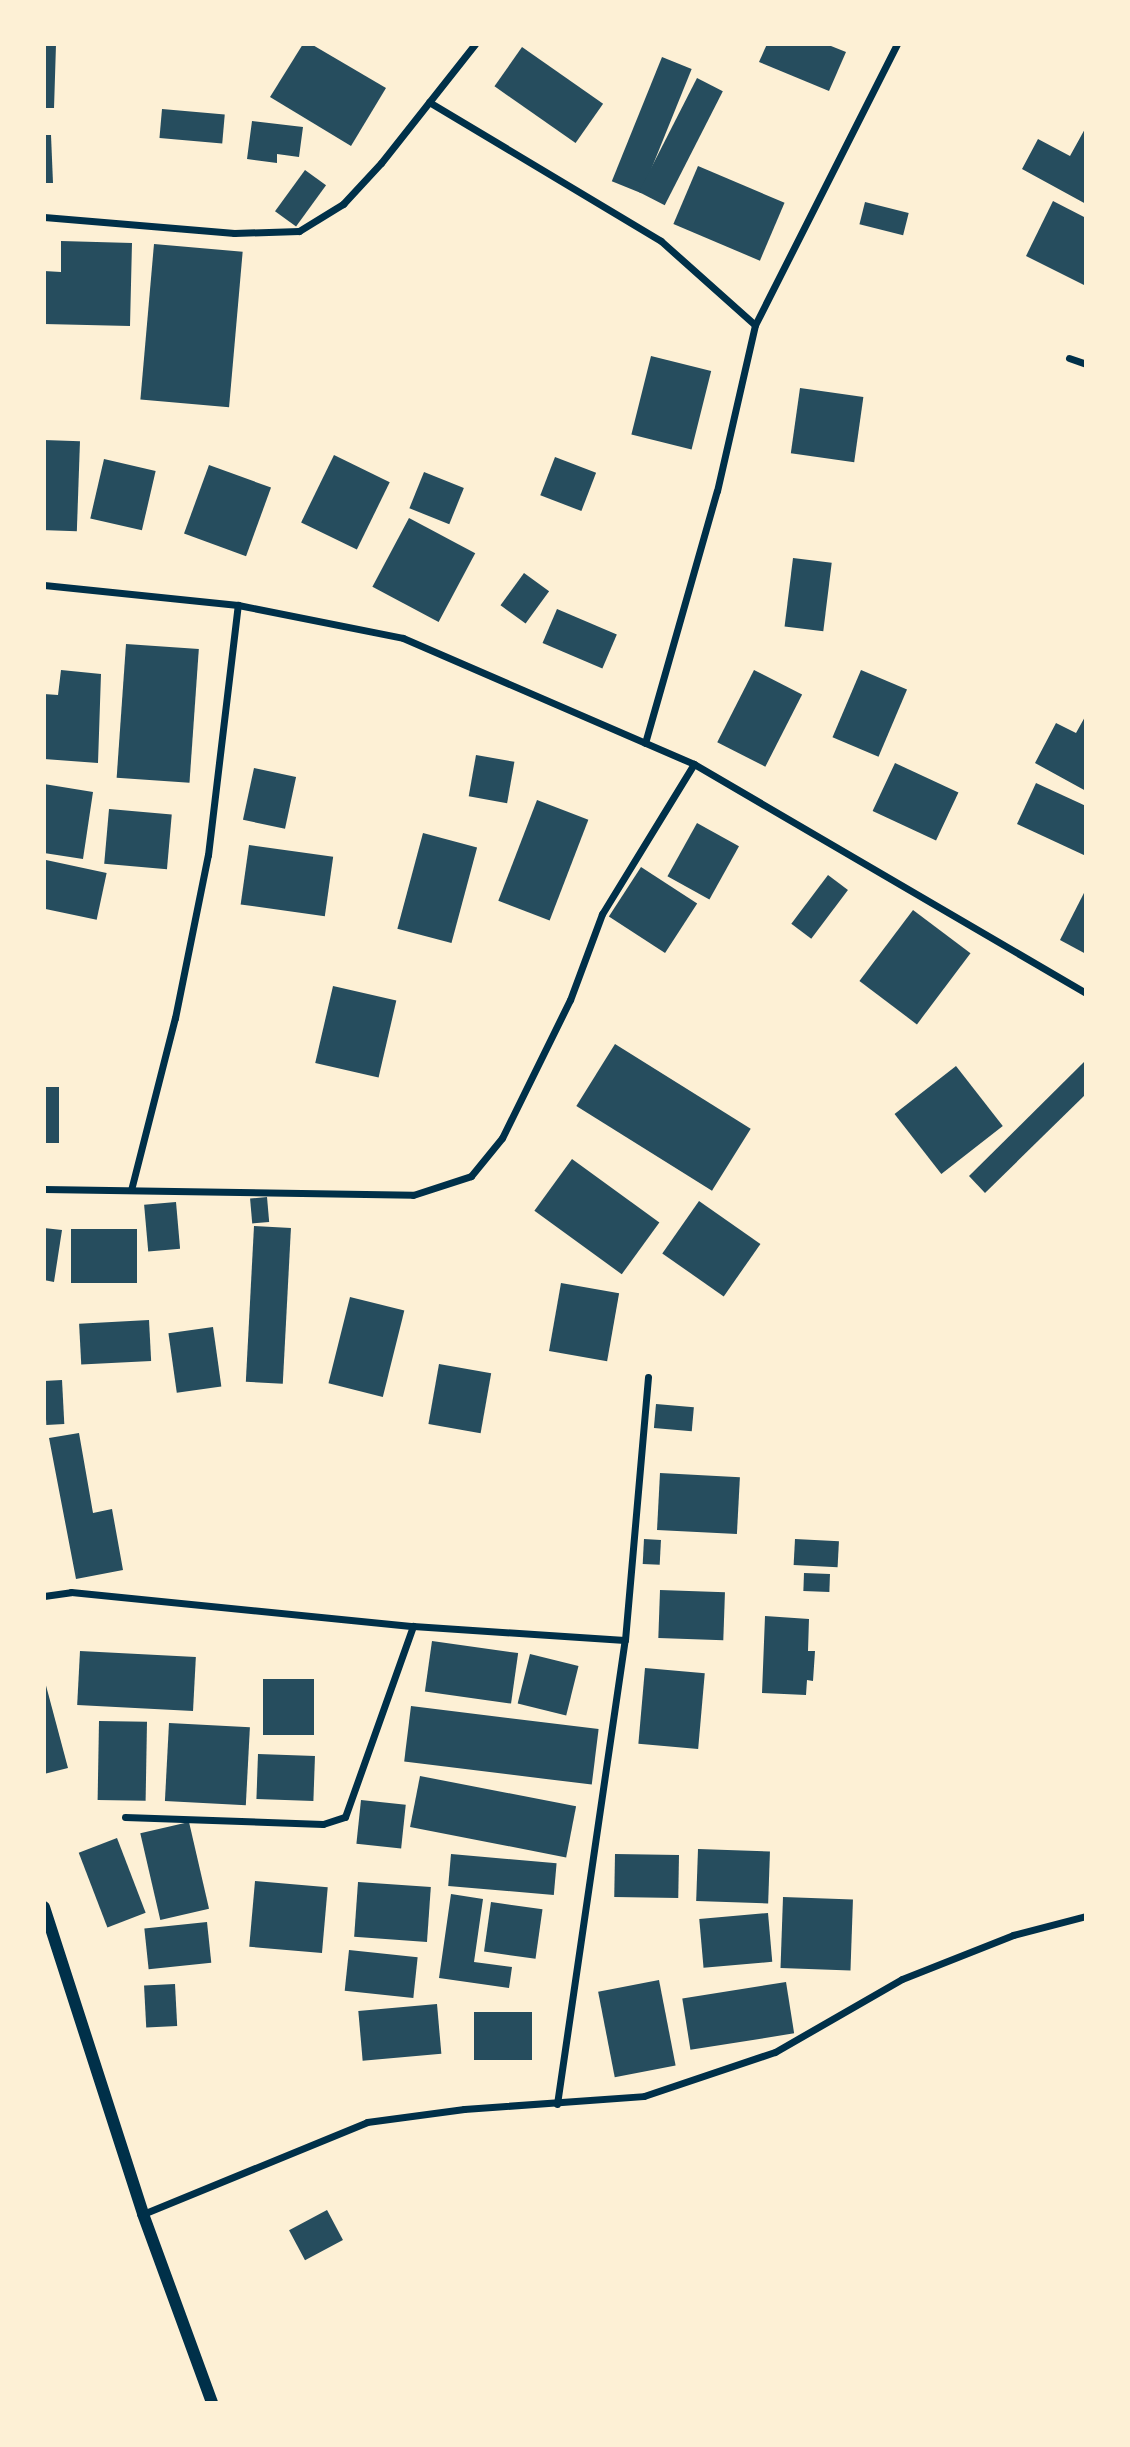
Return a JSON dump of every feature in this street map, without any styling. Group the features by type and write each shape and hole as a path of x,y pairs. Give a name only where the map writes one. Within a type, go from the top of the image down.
{"street":[{"path":"44,216 234,233 299,231 343,204 475,44"},
{"path":"645,743 717,491 755,326 897,44"},
{"path":"429,102 661,241 755,326"},
{"path":"1069,358 1086,364"},
{"path":"44,584 238,605 403,638 694,764 1086,993"},
{"path":"131,1190 175,1018 208,855 238,605"},
{"path":"44,1189 413,1195 471,1176 502,1138 570,1000 602,914 694,764"},
{"path":"557,2104 625,1640 648,1377"},
{"path":"44,1596 71,1592 413,1626 625,1640"},
{"path":"125,1817 323,1824 345,1817 413,1626"},
{"path":"44,1907 143,2214 212,2403"},
{"path":"143,2214 367,2122 464,2109 644,2096 775,2052 902,1979 1013,1934 1086,1916"}],"building":[{"path":"44,44 56,44 54,108 44,108"},
{"path":"303,44 311,44 386,88 351,146 270,97"},
{"path":"767,44 826,44 846,52 829,91 759,62"},
{"path":"522,47 603,104 576,143 494,86"},
{"path":"662,57 692,69 641,193 612,181"},
{"path":"697,78 723,91 665,205 639,192"},
{"path":"162,109 225,114 222,143 159,138"},
{"path":"252,121 303,127 299,157 277,154 277,163 247,159"},
{"path":"1086,127 1086,204 1022,169 1038,139 1070,156"},
{"path":"44,135 51,135 53,183 44,183"},
{"path":"698,166 785,203 760,261 673,224"},
{"path":"305,170 326,185 296,227 275,211"},
{"path":"1053,201 1086,218 1086,286 1026,256"},
{"path":"865,202 909,213 903,235 859,224"},
{"path":"61,241 132,243 130,326 44,324 44,271 61,272"},
{"path":"154,244 243,252 229,407 140,399"},
{"path":"651,356 711,371 692,450 631,435"},
{"path":"800,388 863,397 854,462 791,453"},
{"path":"44,440 80,441 77,531 44,530"},
{"path":"334,455 390,482 357,550 301,522"},
{"path":"555,457 596,473 581,511 540,495"},
{"path":"104,459 156,471 142,530 90,518"},
{"path":"209,465 271,488 246,556 184,534"},
{"path":"424,472 464,488 449,524 409,508"},
{"path":"409,518 475,553 439,622 372,587"},
{"path":"793,558 832,563 823,631 785,626"},
{"path":"524,573 549,591 526,624 500,605"},
{"path":"557,609 617,634 602,668 543,643"},
{"path":"126,644 199,649 189,783 117,778"},
{"path":"61,670 101,674 98,763 44,759 44,694 58,695"},
{"path":"754,670 802,695 765,767 717,742"},
{"path":"861,670 907,690 879,757 832,737"},
{"path":"1086,715 1086,791 1035,763 1056,723 1076,733"},
{"path":"476,755 514,762 507,803 469,796"},
{"path":"895,763 958,793 936,841 873,811"},
{"path":"254,768 296,777 285,829 243,820"},
{"path":"1036,783 1086,806 1086,856 1017,824"},
{"path":"44,784 93,792 83,859 44,853"},
{"path":"537,800 588,820 550,921 498,901"},
{"path":"109,809 172,814 167,869 104,864"},
{"path":"697,823 739,846 709,900 667,876"},
{"path":"423,833 477,847 451,943 397,929"},
{"path":"249,845 333,857 325,916 241,904"},
{"path":"46,860 107,873 97,920 44,909"},
{"path":"641,867 697,903 665,953 609,916"},
{"path":"828,875 848,890 811,939 791,924"},
{"path":"1086,889 1086,954 1060,940"},
{"path":"913,910 971,953 917,1024 859,981"},
{"path":"333,986 396,1001 379,1078 315,1063"},
{"path":"615,1044 751,1129 712,1191 576,1106"},
{"path":"1086,1060 1086,1094 985,1193 969,1176"},
{"path":"956,1066 1003,1126 941,1174 895,1114"},
{"path":"44,1087 59,1087 59,1143 44,1143"},
{"path":"572,1159 659,1222 622,1274 534,1211"},
{"path":"267,1197 269,1222 252,1223 250,1198"},
{"path":"699,1201 760,1244 724,1296 662,1253"},
{"path":"176,1202 180,1249 148,1252 144,1205"},
{"path":"254,1226 291,1228 283,1384 246,1382"},
{"path":"44,1228 62,1230 54,1282 44,1280"},
{"path":"71,1229 137,1229 137,1283 71,1283"},
{"path":"561,1283 619,1293 607,1361 549,1351"},
{"path":"350,1297 404,1311 383,1397 328,1383"},
{"path":"149,1320 151,1361 81,1365 79,1324"},
{"path":"213,1327 221,1386 177,1393 168,1333"},
{"path":"439,1364 491,1373 481,1433 428,1424"},
{"path":"62,1380 64,1424 46,1425 44,1381"},
{"path":"656,1404 694,1407 692,1431 654,1428"},
{"path":"79,1433 93,1513 112,1509 123,1570 76,1579 49,1438"},
{"path":"660,1473 740,1477 737,1534 657,1530"},
{"path":"644,1539 661,1540 660,1565 643,1564"},
{"path":"795,1539 839,1541 838,1567 794,1565"},
{"path":"804,1573 830,1574 829,1592 803,1591"},
{"path":"660,1590 725,1592 723,1640 658,1638"},
{"path":"765,1616 809,1619 808,1651 815,1651 813,1681 807,1680 806,1695 762,1693"},
{"path":"432,1641 518,1653 511,1704 425,1692"},
{"path":"80,1651 196,1657 193,1711 77,1705"},
{"path":"530,1654 579,1666 566,1716 518,1703"},
{"path":"645,1668 705,1673 698,1749 638,1744"},
{"path":"44,1678 68,1768 44,1774"},
{"path":"263,1679 314,1679 314,1735 263,1735"},
{"path":"411,1706 599,1729 592,1785 404,1762"},
{"path":"99,1721 147,1722 146,1801 98,1800"},
{"path":"169,1723 250,1727 246,1805 165,1801"},
{"path":"258,1754 315,1756 313,1801 256,1799"},
{"path":"420,1776 576,1806 566,1857 410,1827"},
{"path":"361,1800 406,1805 401,1848 356,1844"},
{"path":"189,1822 209,1909 160,1920 140,1833"},
{"path":"117,1838 146,1913 107,1927 79,1853"},
{"path":"698,1849 770,1852 768,1903 696,1901"},
{"path":"451,1854 557,1863 554,1895 448,1886"},
{"path":"615,1854 679,1855 678,1898 614,1897"},
{"path":"255,1881 328,1887 322,1953 249,1947"},
{"path":"358,1882 431,1887 427,1942 354,1937"},
{"path":"451,1894 483,1899 474,1962 512,1967 509,1988 439,1978"},
{"path":"783,1897 853,1899 850,1970 781,1968"},
{"path":"491,1902 542,1909 536,1959 484,1952"},
{"path":"768,1913 772,1962 704,1968 699,1919"},
{"path":"207,1922 211,1963 149,1969 144,1929"},
{"path":"349,1950 418,1957 413,1998 345,1991"},
{"path":"659,1980 676,2065 615,2077 598,1992"},
{"path":"786,1982 794,2033 690,2050 682,1998"},
{"path":"175,1984 177,2026 146,2028 144,1986"},
{"path":"437,2004 441,2054 363,2061 358,2011"},
{"path":"474,2012 532,2012 532,2060 474,2060"},
{"path":"327,2210 343,2240 305,2260 289,2230"}]}
